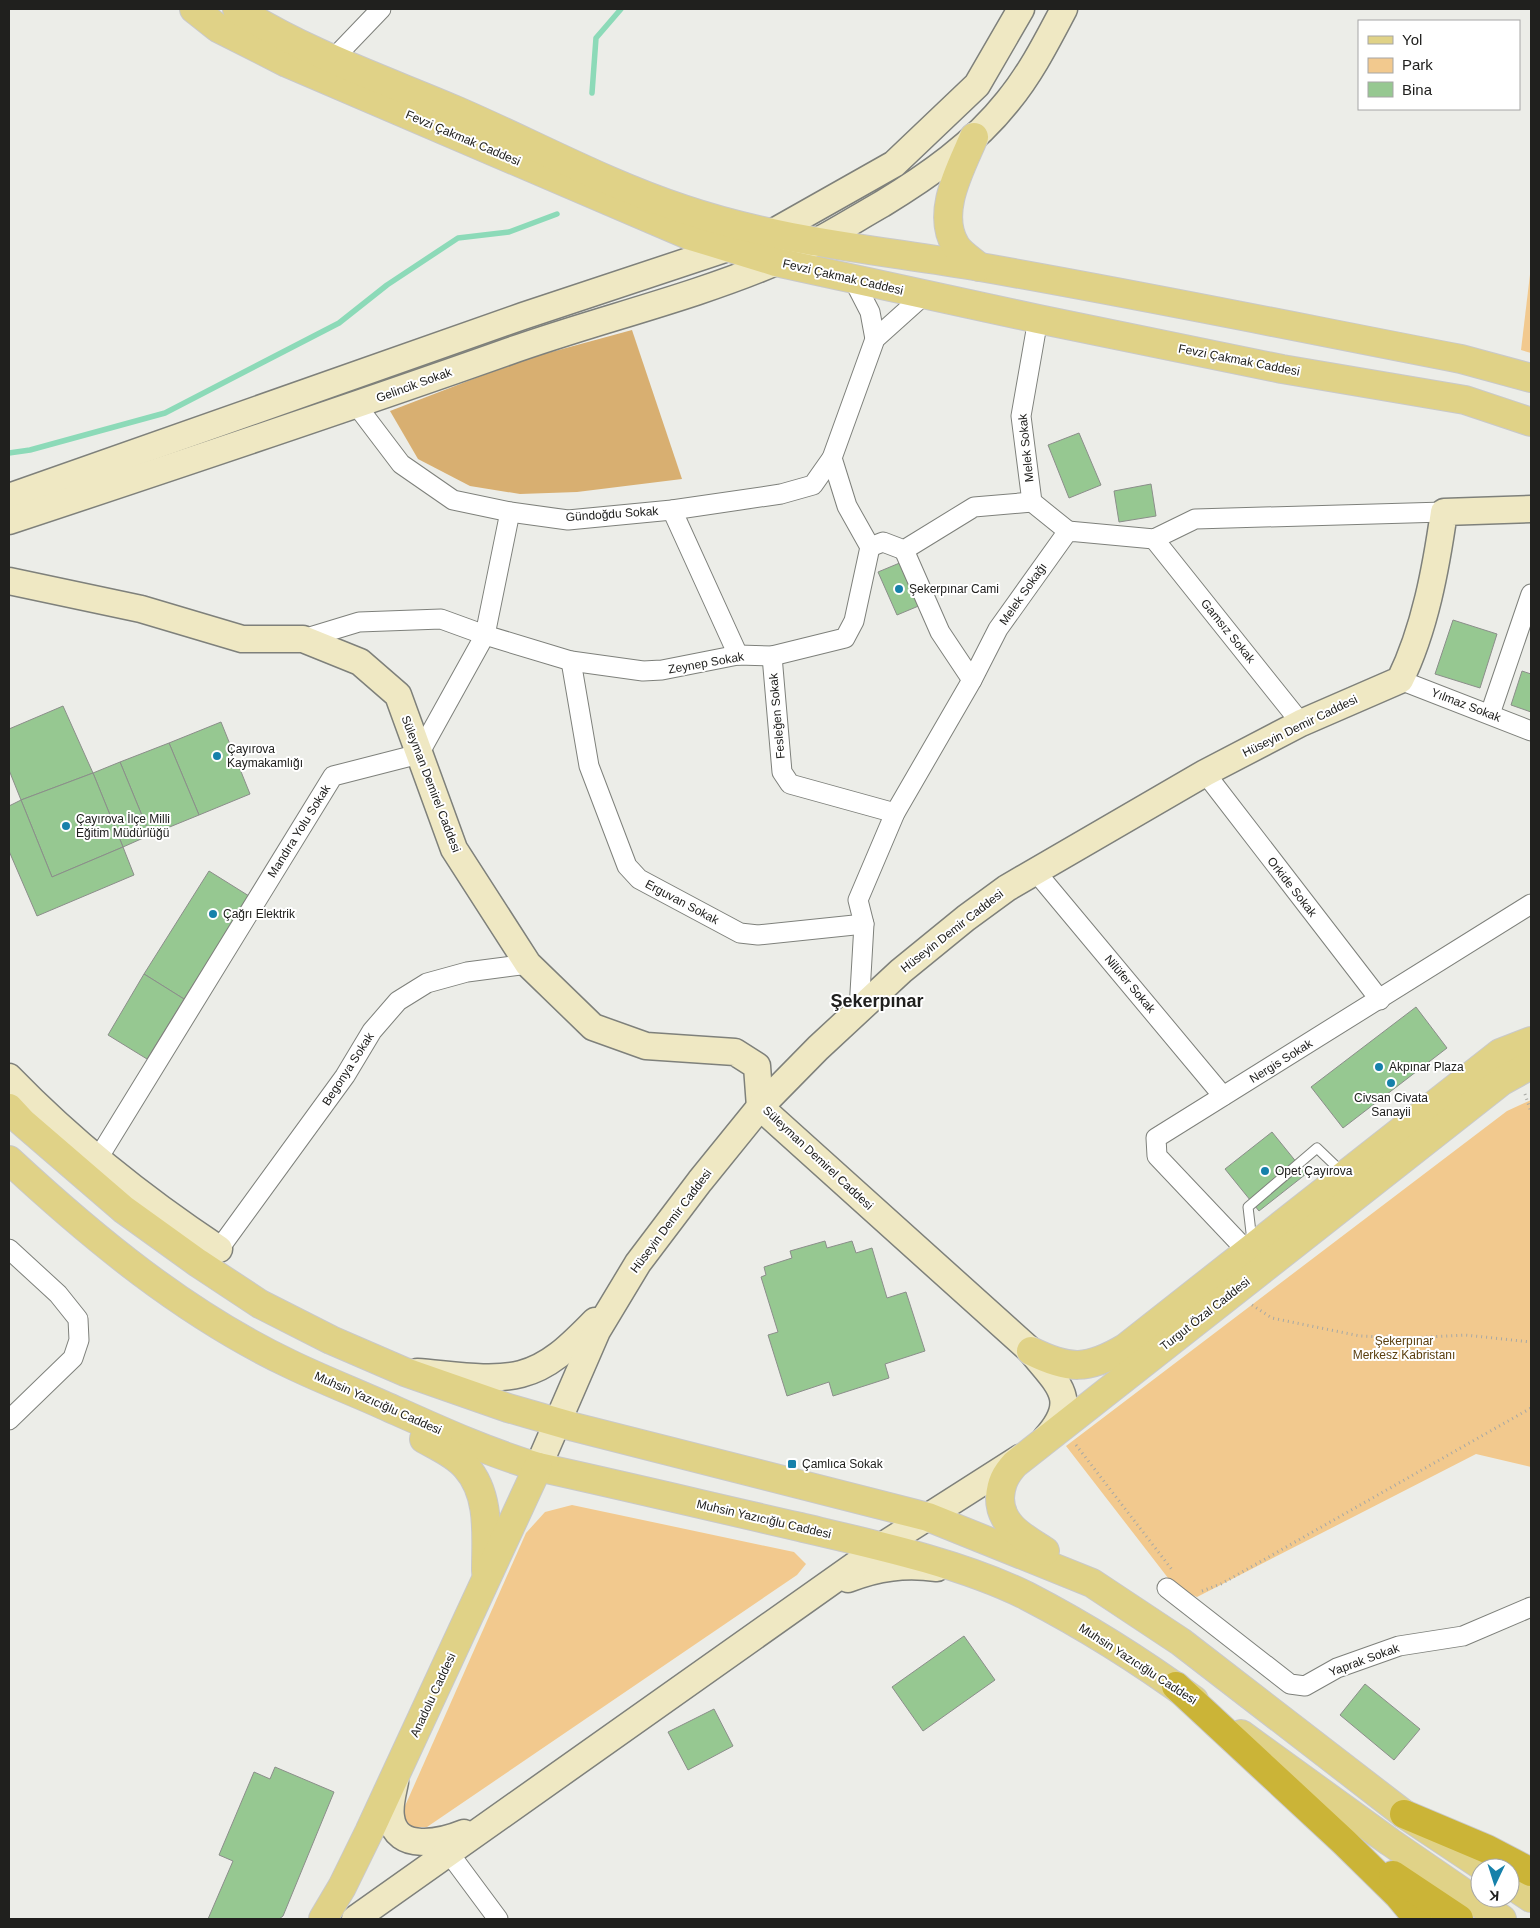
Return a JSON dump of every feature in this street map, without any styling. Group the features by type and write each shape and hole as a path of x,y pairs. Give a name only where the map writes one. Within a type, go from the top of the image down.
{"highway":[{"path":"1176,1686 1344,1842 1398,1895 1418,1919"},
{"path":"1404,1814 1531,1872"},
{"path":"1344,1842 1459,1919"}],"main road":[{"name":"Fevzi Çakmak Caddesi","path":"194,9 218,28 287,63 688,235 776,262 924,295 1282,369 1465,400 1531,422"},
{"name":"Fevzi Çakmak Caddesi","path":"237,9 263,25 334,58 462,113 613,182 684,210 770,234 979,267 1461,359 1531,378"},
{"path":"974,137 952,190 947,217 956,246 979,267"},
{"name":"Turgut Özal Caddesi","path":"1031,1351 1054,1362 1079,1366 1110,1357 1125,1348 1500,1052 1531,1041"},
{"name":"Turgut Özal Caddesi","path":"1092,1583 1016,1532 1004,1518 1000,1504 1001,1488 1006,1474 1062,1427 1502,1081 1531,1066"},
{"path":"9,1108 22,1122 123,1209 198,1263 260,1304 331,1340 405,1372 465,1394 557,1422 928,1516 1092,1583 1180,1642 1404,1814 1470,1858"},
{"name":"Muhsin Yazıcığlu Caddesi","path":"9,1160 90,1233 150,1279 249,1342 289,1364 498,1455 538,1467 882,1546 964,1572 1027,1596 1127,1654 1176,1686 1390,1842 1502,1919"},
{"path":"289,1364 452,1455 466,1466 484,1504 486,1580"},
{"name":"Anadolu Caddesi","path":"322,1919 342,1888 538,1467"},
{"path":"1520,1891 1531,1898"}],"street":[{"path":"334,58 381,9"},
{"path":"9,497 523,316 770,234 894,164 977,85 1021,9"},
{"name":"Gelincik Sokak","path":"9,521 357,406 512,350 701,290 776,262 817,242 925,177 974,137 1007,102 1032,67 1064,9"},
{"path":"853,279 870,312 875,339"},
{"path":"875,339 924,295"},
{"name":"Melek Sokak","path":"1032,502 1021,416 1038,319"},
{"name":"Gündoğdu Sokak","path":"357,406 400,464 453,500 510,512 568,520 672,510 781,494 813,485 832,458 875,339"},
{"path":"832,458 847,506 870,547 883,542 904,550 940,632 972,680"},
{"path":"904,550 974,507 1032,502 1068,531 1154,538 1195,519 1531,509"},
{"path":"672,510 738,655"},
{"path":"419,754 485,635 510,512"},
{"path":"1400,680 1415,650 1440,540 1444,512"},
{"name":"Melek Sokağı","path":"859,1010 864,924 858,900 895,813 972,680 998,629 1068,531"},
{"name":"Gamsız Sokak","path":"1154,538 1302,723"},
{"name":"Zeynep Sokak","path":"303,639 359,622 441,619 485,635 571,661 653,670 738,655 772,656 845,638 854,621 870,547"},
{"name":"Süleyman Demirel Caddesi","path":"9,581 141,609 242,639 303,639 360,662 398,695 454,849 528,964 593,1027 646,1046 735,1052 756,1066 760,1107 1031,1351 1059,1387 1064,1405 1060,1422 1036,1448 882,1546 820,1590"},
{"path":"1490,714 1531,594"},
{"name":"Fesleğen Sokak","path":"772,656 782,772 790,784 895,813"},
{"name":"Erguvan Sokak","path":"571,661 589,766 627,866 639,878 740,933 758,934 864,924"},
{"name":"Yılmaz Sokak","path":"1400,680 1531,730"},
{"name":"Hüseyin Demir Caddesi","path":"538,1467 597,1331 638,1262 760,1107 818,1048 859,1010 902,971 966,918 1007,888 1205,774 1302,723 1400,680"},
{"name":"Mandıra Yolu Sokak","path":"97,1160 333,776 419,754"},
{"name":"Orkide Sokak","path":"1205,774 1380,1000"},
{"name":"Nilüfer Sokak","path":"1036,872 1224,1096"},
{"name":"Nergis Sokak","path":"1250,1248 1157,1156 1156,1138 1380,1000 1531,904"},
{"name":"Begonya Sokak","path":"219,1249 346,1076 372,1031 398,1001 427,983 467,972 528,964"},
{"path":"1500,1052 1531,1031"},
{"path":"9,1077 45,1114 97,1160 159,1209 219,1249"},
{"path":"725,1150 743,1136 765,1129 777,1131 800,1143"},
{"path":"9,1249 58,1294 78,1319 79,1340 73,1358 9,1420"},
{"path":"405,1372 498,1377 520,1375 554,1359 569,1347 613,1303"},
{"path":"355,1919 820,1590 870,1570 890,1567 914,1565 964,1572"},
{"name":"Yaprak Sokak","path":"1173,1583 1290,1684 1305,1686 1337,1668 1399,1646 1463,1636 1531,1607"},
{"path":"396,1774 390,1808 391,1820 396,1830 416,1842 429,1843 446,1840 497,1819"},
{"path":"449,1853 498,1919"}],"lane":[{"path":"1250,1248 1248,1207 1317,1148 1344,1174"}],"path":[{"path":"1233,1292 1272,1318 1360,1336 1465,1335 1531,1342"},
{"path":"1198,1593 1221,1584 1531,1408"},
{"path":"1062,1427 1173,1583"}],"green space":[{"path":"1531,266 1531,353 1521,350"},
{"name":"Şekerpınar Merkesz Kabristanı","path":"1531,1100 1531,1467 1476,1454 1197,1597 1175,1587 1066,1446 1507,1111"},
{"path":"572,1505 794,1552 806,1564 797,1575 427,1827 412,1827 403,1817 405,1806 526,1533 545,1512"}],"shaded area":[{"path":"632,330 682,479 577,492 520,494 470,486 418,459 390,411 522,360"}],"building":[{"path":"1079,433 1101,485 1069,498 1048,445"},
{"path":"1151,484 1156,516 1119,522 1114,491"},
{"name":"Şekerpınar Cami","path":"902,562 921,605 897,615 878,572"},
{"path":"1453,620 1497,634 1480,688 1435,674"},
{"path":"1522,671 1531,674 1531,712 1511,705"},
{"path":"63,706 93,773 21,800 9,770 9,729"},
{"path":"221,722 250,794 199,815 169,743"},
{"path":"169,743 199,815 150,835 120,762"},
{"path":"120,762 150,835 123,847 93,773"},
{"path":"93,773 123,847 52,877 21,800"},
{"path":"21,800 52,877 123,847 134,875 37,916 9,851 9,806"},
{"path":"209,871 249,896 184,999 144,974"},
{"path":"144,974 184,999 147,1059 108,1035"},
{"name":"Akpınar Plaza","path":"1416,1007 1447,1048 1343,1128 1311,1087"},
{"path":"1272,1132 1306,1174 1259,1211 1225,1169"},
{"path":"825,1241 827,1248 852,1241 856,1253 872,1248 887,1298 906,1292 925,1351 885,1364 889,1378 833,1396 829,1382 787,1396 768,1335 778,1332 761,1277 766,1275 764,1267 792,1258 790,1251"},
{"path":"964,1636 995,1680 923,1731 892,1687"},
{"path":"1365,1684 1420,1729 1394,1760 1340,1715"},
{"path":"714,1709 733,1746 688,1770 668,1732"},
{"path":"275,1767 334,1792 283,1916 279,1919 208,1919 233,1861 219,1855 254,1772 270,1779"}],"waterway":[{"path":"592,93 596,38 621,9"},
{"path":"9,453 30,450 165,413 339,323 387,285 458,238 509,232 557,214"}],"place":[{"name":"Şekerpınar Cami","path":"899,589"},
{"name":"Çayırova Kaymakamlığı","path":"217,756"},
{"name":"Çayırova İlçe Milli Eğitim Müdürlüğü","path":"66,826"},
{"name":"Çağrı Elektrik","path":"213,914"},
{"name":"Akpınar Plaza","path":"1379,1067"},
{"name":"Civsan Civata Sanayii","path":"1391,1083"},
{"name":"Opet Çayırova","path":"1265,1171"},
{"name":"Çamlıca Sokak","path":"792,1464"}],"district":[{"name":"Şekerpınar","path":"877,1001"}]}
